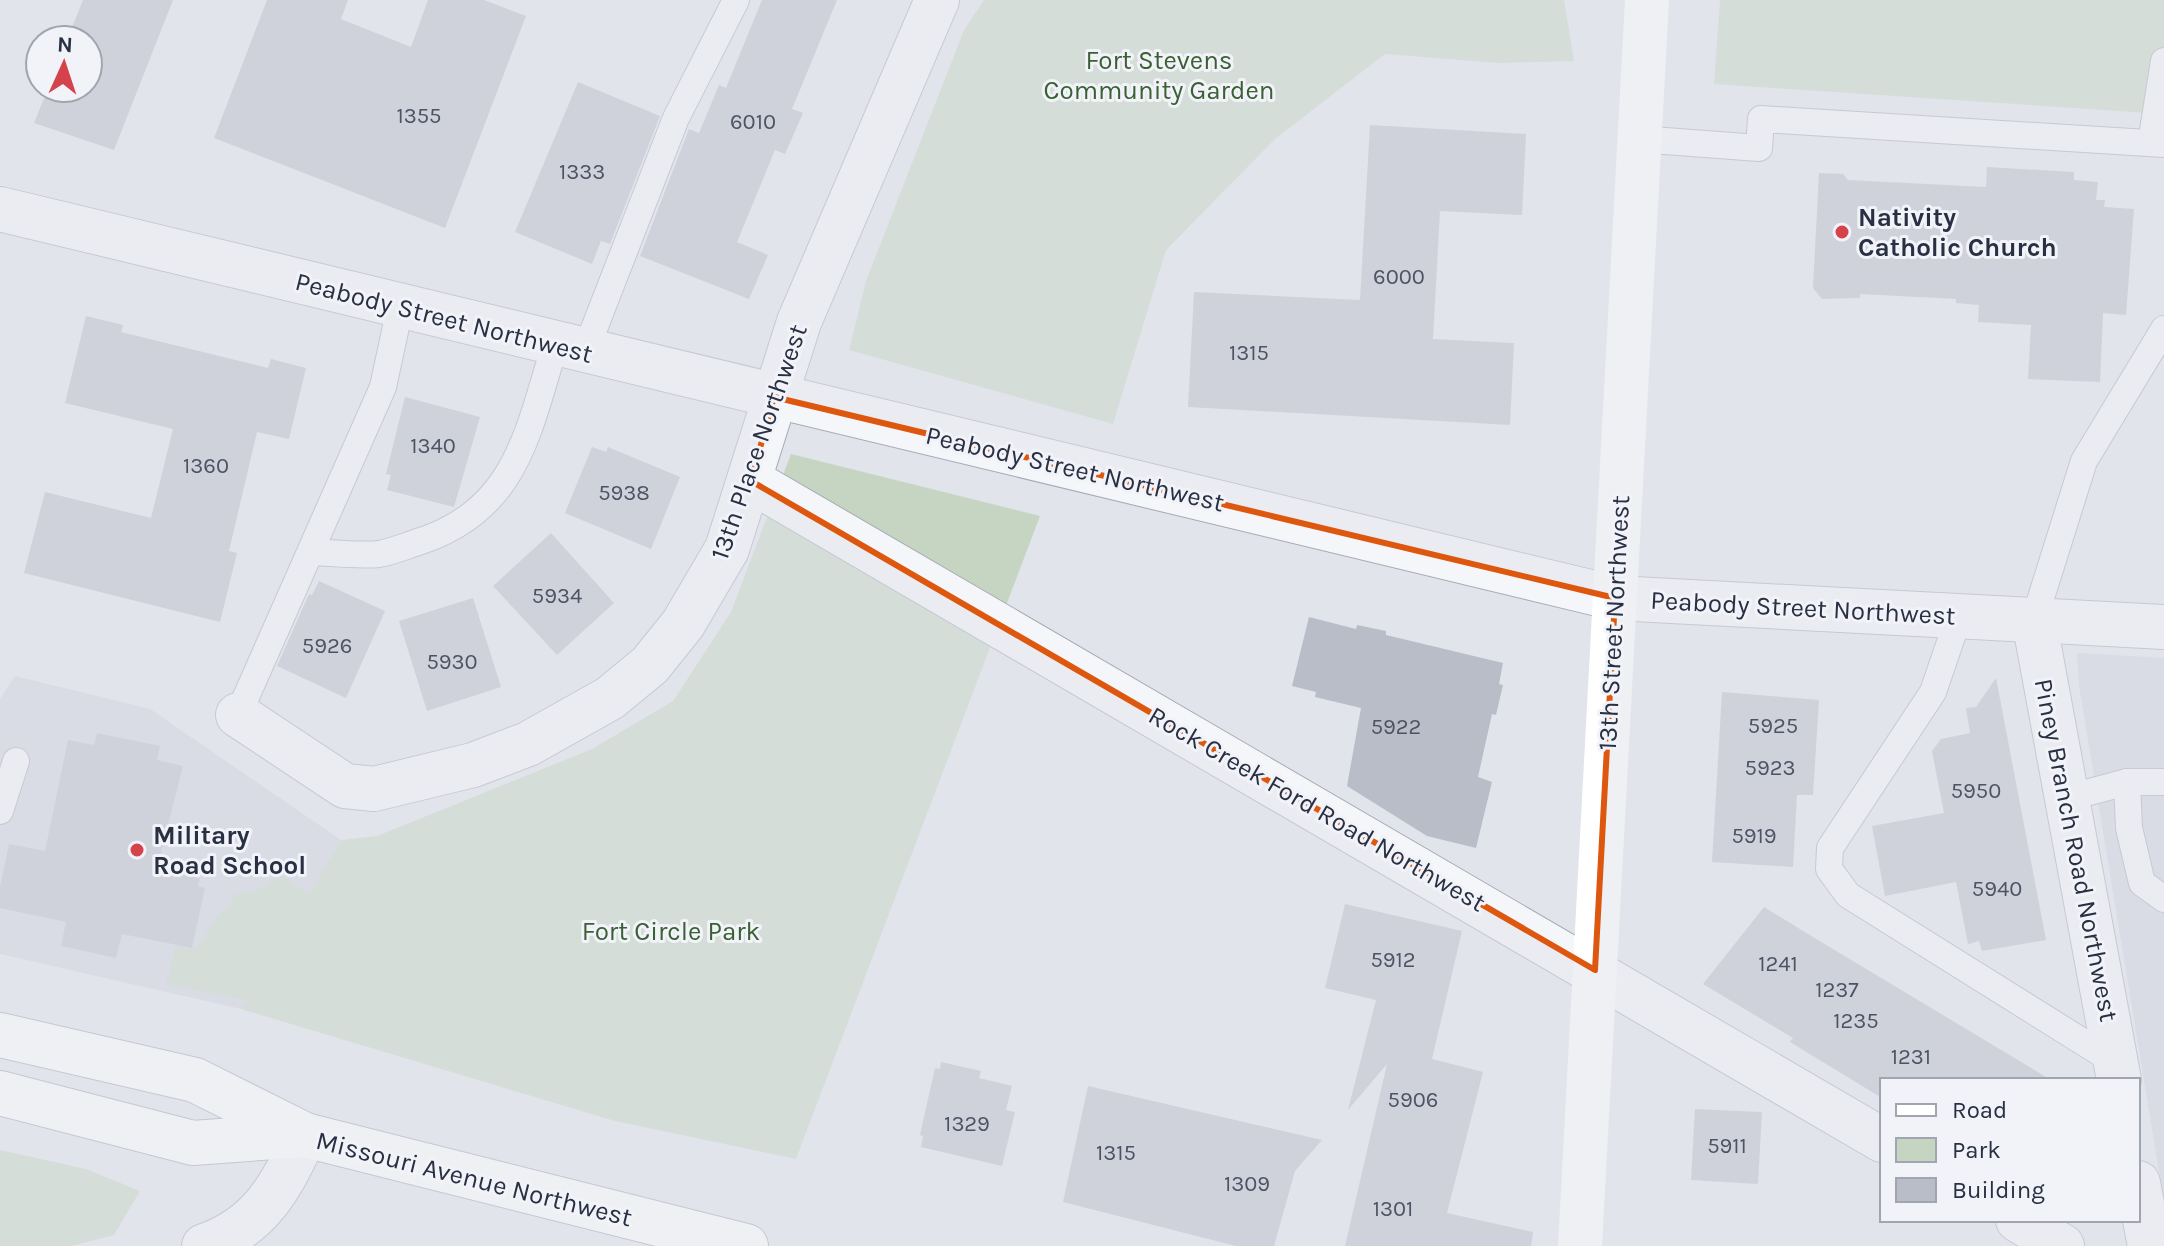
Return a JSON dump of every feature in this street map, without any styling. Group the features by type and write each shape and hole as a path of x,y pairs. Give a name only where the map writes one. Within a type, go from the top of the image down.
{"street":[{"name":"13th Place Northwest","path":"238,715 345,786 374,789 473,765 528,744 610,698 650,665 708,586 727,549 805,308 937,0"},
{"name":"13th Street Northwest","path":"1580,1246 1647,0"},
{"name":"Peabody Street Northwest","path":"0,209 570,349 1615,598 2164,627"},
{"name":"Rock Creek Ford Road Northwest","path":"751,481 1880,1139"},
{"name":"Piney Branch Road Northwest","path":"2034,620 2117,1071"},
{"path":"0,1035 195,1080 305,1135"},
{"path":"0,1093 193,1143 305,1135"},
{"name":"Missouri Avenue Northwest","path":"204,1246 230,1234 266,1206 280,1188 305,1135 746,1246"},
{"path":"2140,1194 2150,1246"},
{"path":"2021,1222 2062,1246"}],"lane":[{"path":"312,552 380,554 441,535 472,518 502,487 570,349 676,118 736,0"},
{"path":"1638,139 1759,148 1761,119 2157,144 2164,61"},
{"path":"238,715 383,387 400,308"},
{"path":"2034,620 2084,461 2164,329"},
{"path":"1959,616 1933,692 1830,848 1829,869 1848,895 2117,1071"},
{"path":"0,811 16,761"},
{"path":"2127,782 2129,828 2142,883 2164,899"},
{"path":"2067,798 2127,782 2164,782"}],"highlighted area":[{"path":"774,397 1615,598 1595,970 751,481"}],"shaded area":[{"path":"2077,653 2164,658 2164,1202 2079,686"},
{"path":"15,676 150,709 341,840 241,1009 0,954 0,699"}],"green space":[{"name":"Fort Stevens Community Garden","path":"984,0 1564,0 1574,61 1499,63 1385,54 1275,139 1166,250 1113,424 849,350 866,281 964,30"},
{"path":"1720,0 2164,0 2164,114 1714,84"},
{"name":"Fort Circle Park","path":"791,454 1040,516 796,1159 615,1121 241,1009 246,1000 166,984 176,945 192,949 197,946 234,894 254,891 282,876 309,894 341,840 377,836 592,749 673,701 731,612"},
{"path":"0,1150 86,1169 140,1191 114,1235 71,1246 0,1246"}],"building":[{"path":"83,0 173,0 114,150 34,123 42,104 104,104 104,24 73,24"},
{"path":"267,0 348,0 341,19 411,47 428,0 484,0 526,16 445,228 214,138"},
{"path":"762,0 837,0 792,109 803,113 785,154 775,150 737,242 768,255 749,299 640,256 689,129 699,133 719,85 726,88"},
{"path":"578,82 660,116 610,244 601,241 592,264 515,232"},
{"path":"1370,125 1526,134 1522,215 1440,211 1433,339 1514,343 1510,425 1188,407 1194,292 1360,300"},
{"path":"1987,167 2074,172 2074,180 2098,182 2096,200 2105,200 2104,207 2134,209 2126,315 2103,313 2100,382 2028,379 2031,325 1978,322 1979,305 1956,303 1956,299 1860,294 1860,298 1822,299 1813,288 1819,173 1843,174 1848,180 1986,187"},
{"path":"86,316 123,325 121,332 268,368 271,359 306,368 289,439 257,432 229,551 237,553 220,622 24,573 45,492 151,518 173,429 65,403"},
{"path":"405,397 480,417 454,507 387,490 391,475 386,474"},
{"path":"592,447 606,452 608,447 680,477 651,549 565,513"},
{"path":"551,533 614,603 557,655 493,586"},
{"path":"319,581 385,611 346,698 277,666 309,594 312,595"},
{"path":"473,598 501,687 427,711 399,621"},
{"path":"1309,617 1356,629 1357,625 1386,631 1386,635 1503,663 1499,684 1503,685 1496,715 1492,714 1478,777 1492,782 1476,848 1427,836 1347,786 1361,708 1315,697 1316,692 1292,686"},
{"path":"1996,678 2046,940 1982,951 1979,941 1968,944 1956,882 1885,896 1872,826 1944,813 1932,751 1941,739 1970,733 1966,708 1976,707"},
{"path":"1722,692 1819,700 1813,795 1797,795 1793,867 1712,862"},
{"name":"Military Road School","path":"97,733 160,746 157,760 183,766 158,864 200,879 198,886 205,888 192,948 122,934 116,958 61,946 66,922 0,908 0,887 9,844 45,851 68,740 94,745"},
{"path":"1345,904 1462,931 1432,1059 1483,1072 1447,1213 1533,1232 1531,1246 1345,1246 1387,1064 1348,1110 1376,1000 1325,988"},
{"path":"1764,907 2048,1078 1880,1078 1880,1097 1790,1042 1793,1038 1703,984"},
{"path":"941,1062 981,1071 979,1078 1012,1086 1006,1110 1015,1112 1002,1166 921,1147 923,1136 920,1135 935,1068 940,1069"},
{"path":"1088,1086 1322,1140 1295,1171 1274,1246 1236,1246 1063,1202"},
{"path":"1695,1109 1762,1112 1758,1184 1691,1180"}],"place":[{"name":"Nativity Catholic Church","path":"1842,232"},
{"name":"Military Road School","path":"137,850"}]}
